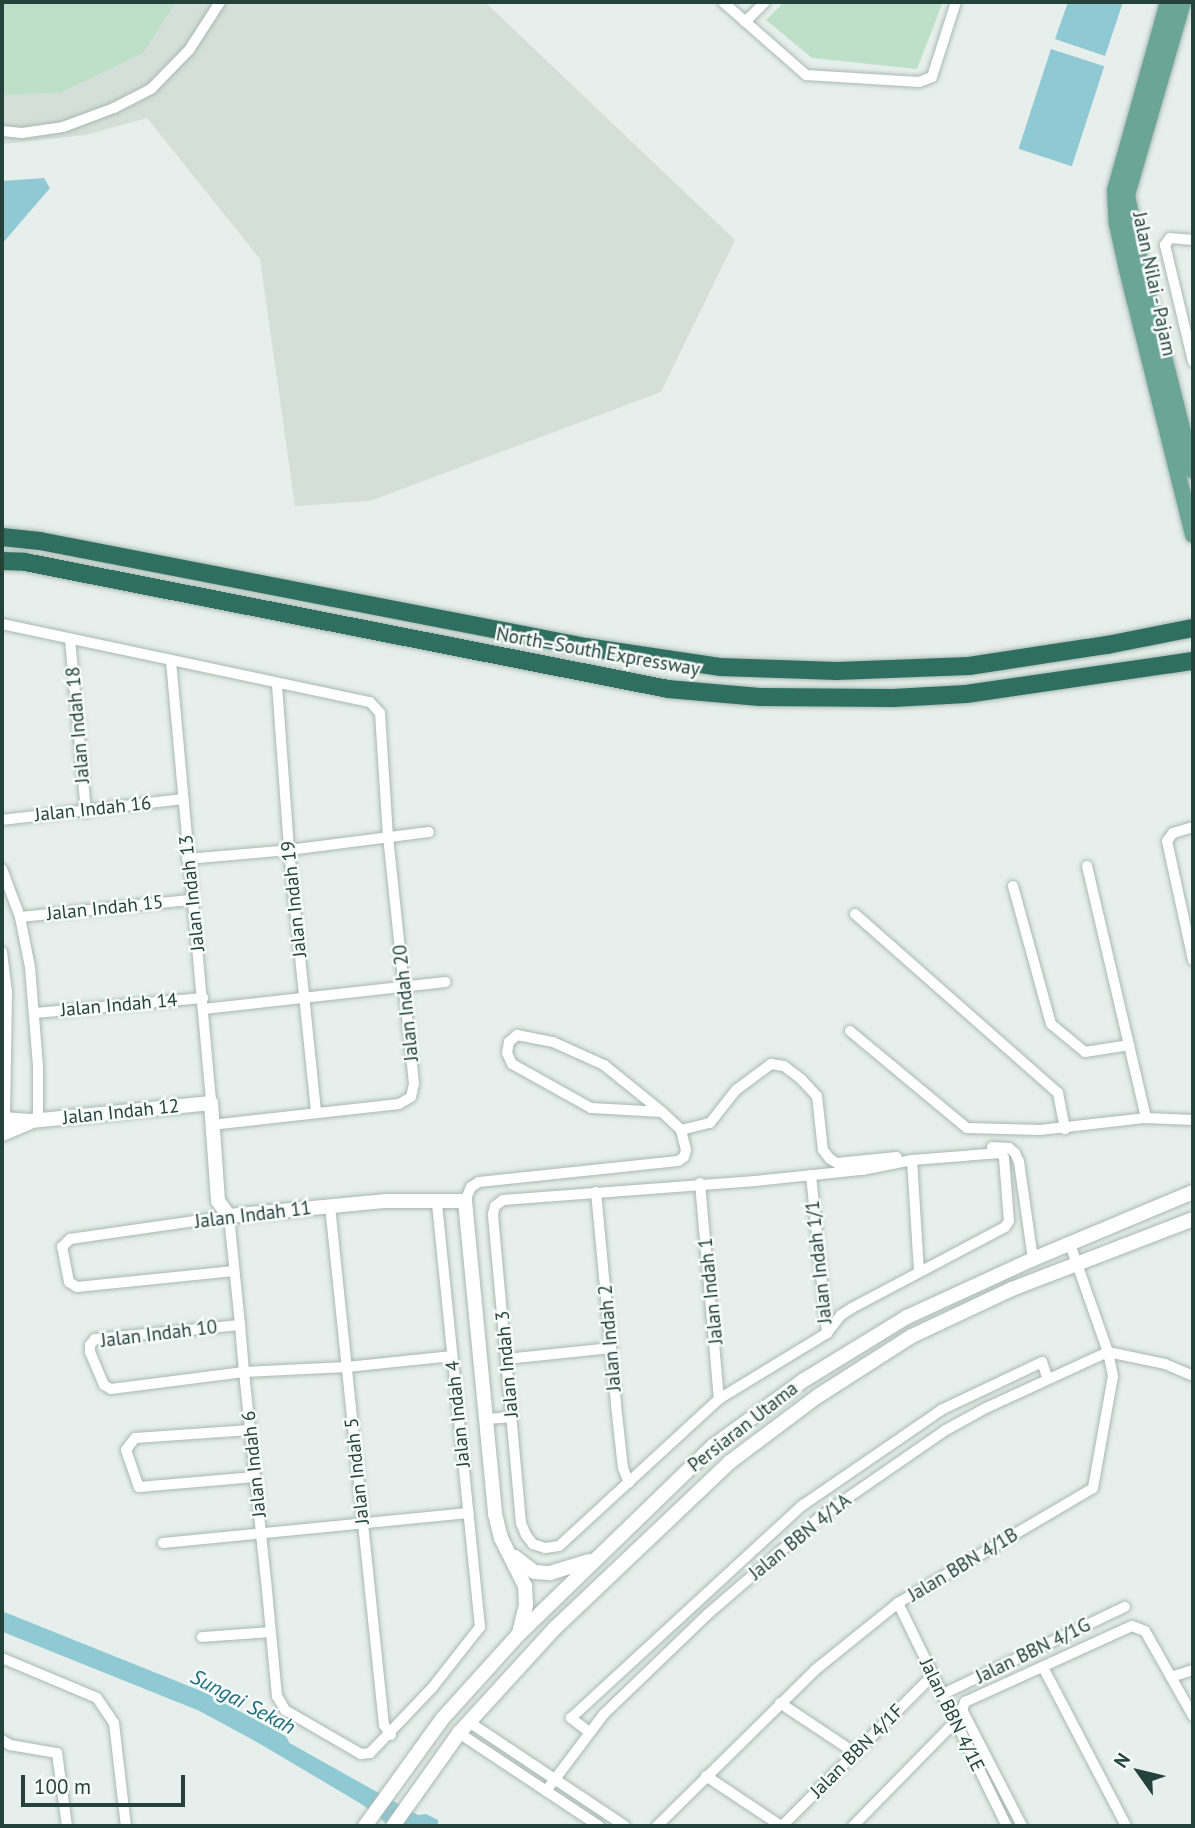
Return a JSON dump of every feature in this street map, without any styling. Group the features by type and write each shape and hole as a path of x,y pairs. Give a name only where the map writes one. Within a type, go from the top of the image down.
{"highway":[{"name":"North–South Expressway","path":"2,537 54,543 586,647 720,667 836,671 969,666 1107,645 1193,628"},
{"name":"North–South Expressway","path":"2,561 25,562 630,682 760,697 894,698 966,694 1193,661"}],"main road":[{"name":"Jalan Nilai - Pajam","path":"1168,2 1115,191 1117,224 1193,471"},
{"name":"Jalan Nilai - Pajam","path":"1183,2 1127,195 1141,266 1180,425 1193,535"},
{"name":"Jalan Indah 12","path":"3,1127 35,1120 211,1103"},
{"name":"Jalan Indah 13","path":"211,1103 218,1201 229,1216"},
{"name":"Persiaran Utama","path":"365,1826 443,1718 518,1635 713,1446 804,1380 906,1317 1033,1259 1193,1192"},
{"name":"Jalan Indah 11","path":"229,1216 330,1206 465,1201"},
{"path":"465,1201 495,1514 501,1538 525,1586 526,1605 518,1635"},
{"name":"Persiaran Utama","path":"393,1826 464,1728 555,1628 741,1454 818,1396 912,1336 1012,1289 1193,1220"},
{"path":"511,1554 534,1572 550,1573 595,1558"}],"street":[{"path":"2,131 22,133 63,127 114,108 151,89 189,50 220,2"},
{"path":"723,2 806,75 919,82 932,77 956,2"},
{"path":"746,22 765,2"},
{"path":"1193,240 1170,238 1165,245 1193,362"},
{"path":"2,624 277,685"},
{"name":"Jalan Indah 18","path":"70,639 86,812"},
{"name":"Jalan Indah 13","path":"171,661 190,900 203,998 211,1103"},
{"name":"Jalan Indah 20","path":"211,1125 399,1104 411,1097 414,1084 388,836 380,713 370,702 277,685"},
{"name":"Jalan Indah 19","path":"277,685 289,850 316,1113"},
{"name":"Jalan Indah 16","path":"2,820 183,799"},
{"path":"1193,827 1173,832 1167,841 1193,960"},
{"path":"187,859 289,850 429,832"},
{"path":"1087,866 1146,1118"},
{"path":"2,869 20,917 35,1013 35,1120"},
{"path":"1013,886 1051,1024 1085,1052 1129,1045"},
{"name":"Jalan Indah 15","path":"20,917 190,900"},
{"path":"855,914 1058,1093 1065,1129"},
{"path":"2,952 7,991 3,1127"},
{"path":"204,1009 305,1000 445,982"},
{"name":"Jalan Indah 14","path":"35,1013 203,998"},
{"path":"850,1031 967,1128 1065,1129 1146,1118 1193,1120"},
{"path":"465,1201 471,1187 479,1182 678,1161 684,1157 681,1130 662,1111 594,1060 553,1042 517,1035 509,1042 506,1053 512,1064 592,1108 662,1111"},
{"path":"681,1130 710,1123 736,1090 771,1064 784,1066 801,1079 817,1097 823,1150 837,1163 1000,1146 1009,1148 1019,1162 1033,1259"},
{"path":"596,1192 811,1175 862,1170 912,1160 1001,1153 1004,1158 1009,1221 1005,1227 852,1308 827,1333"},
{"path":"912,1160 919,1272"},
{"name":"Jalan Indah 1/1","path":"521,1523 533,1544 545,1548 559,1546 719,1399 827,1333 811,1175"},
{"name":"Jalan Indah 1","path":"700,1183 719,1399"},
{"name":"Jalan Indah 3","path":"521,1523 493,1214 495,1206 503,1200 596,1192"},
{"name":"Jalan Indah 2","path":"596,1192 623,1468 629,1483"},
{"name":"Jalan Indah 4","path":"391,1735 480,1627 437,1201"},
{"name":"Jalan Indah 5","path":"330,1206 384,1725 391,1735"},
{"name":"Jalan Indah 11","path":"229,1216 70,1239 62,1247 69,1282 78,1287 234,1271"},
{"name":"Jalan Indah 6","path":"229,1216 277,1696 285,1710 361,1754 370,1754 391,1735"},
{"name":"Jalan BBN 4/1B","path":"657,1826 815,1670 898,1603 1093,1488 1113,1376 1108,1352 1070,1244"},
{"name":"Jalan Indah 10","path":"240,1325 95,1339 90,1345 90,1352 104,1385 111,1389 244,1372"},
{"path":"506,1359 611,1348"},
{"path":"1108,1352 1165,1364 1193,1376"},
{"name":"Jalan BBN 4/1A","path":"546,1791 589,1732 699,1623 820,1517 908,1455 986,1408 1108,1352"},
{"path":"244,1372 347,1367 452,1356"},
{"path":"589,1732 571,1718 803,1505 941,1410 1042,1362 1048,1379"},
{"path":"485,1419 512,1417"},
{"path":"250,1430 135,1438 126,1450 135,1483 145,1488 255,1477"},
{"path":"897,1440 908,1455"},
{"path":"163,1543 469,1513"},
{"name":"Jalan BBN 4/1E","path":"898,1603 1007,1826"},
{"name":"Jalan BBN 4/1G","path":"942,1695 1125,1607"},
{"path":"1022,1826 962,1705 1132,1626 1145,1631 1193,1716"},
{"path":"202,1637 270,1632"},
{"path":"2,1658 97,1698 114,1723 125,1826"},
{"path":"1044,1669 1126,1826"},
{"path":"1171,1678 1193,1670"},
{"name":"Jalan BBN 4/1F","path":"781,1826 932,1676"},
{"path":"780,1703 855,1753"},
{"path":"853,1826 955,1722"},
{"path":"464,1728 555,1779 625,1826"},
{"path":"464,1728 546,1791 599,1826"},
{"path":"2,1740 10,1745 57,1753 67,1826"},
{"path":"706,1776 781,1826"}],"shaded area":[{"path":"2,2 485,2 735,240 661,392 370,501 295,506 260,259 147,118 86,135 2,144"}],"green space":[{"path":"2,2 176,2 143,53 60,93 2,95"},
{"path":"784,2 943,2 917,69 812,58 766,20"}],"water":[{"path":"1068,2 1123,2 1105,56 1055,39"},
{"path":"1051,49 1104,66 1072,166 1019,149"},
{"path":"44,178 50,188 2,244 2,181"},
{"path":"261,1727 418,1815 426,1814 438,1820 438,1826 390,1826 363,1805 252,1739"}],"waterway":[{"name":"Sungai Sekah","path":"2,1621 203,1702 279,1743"}]}
